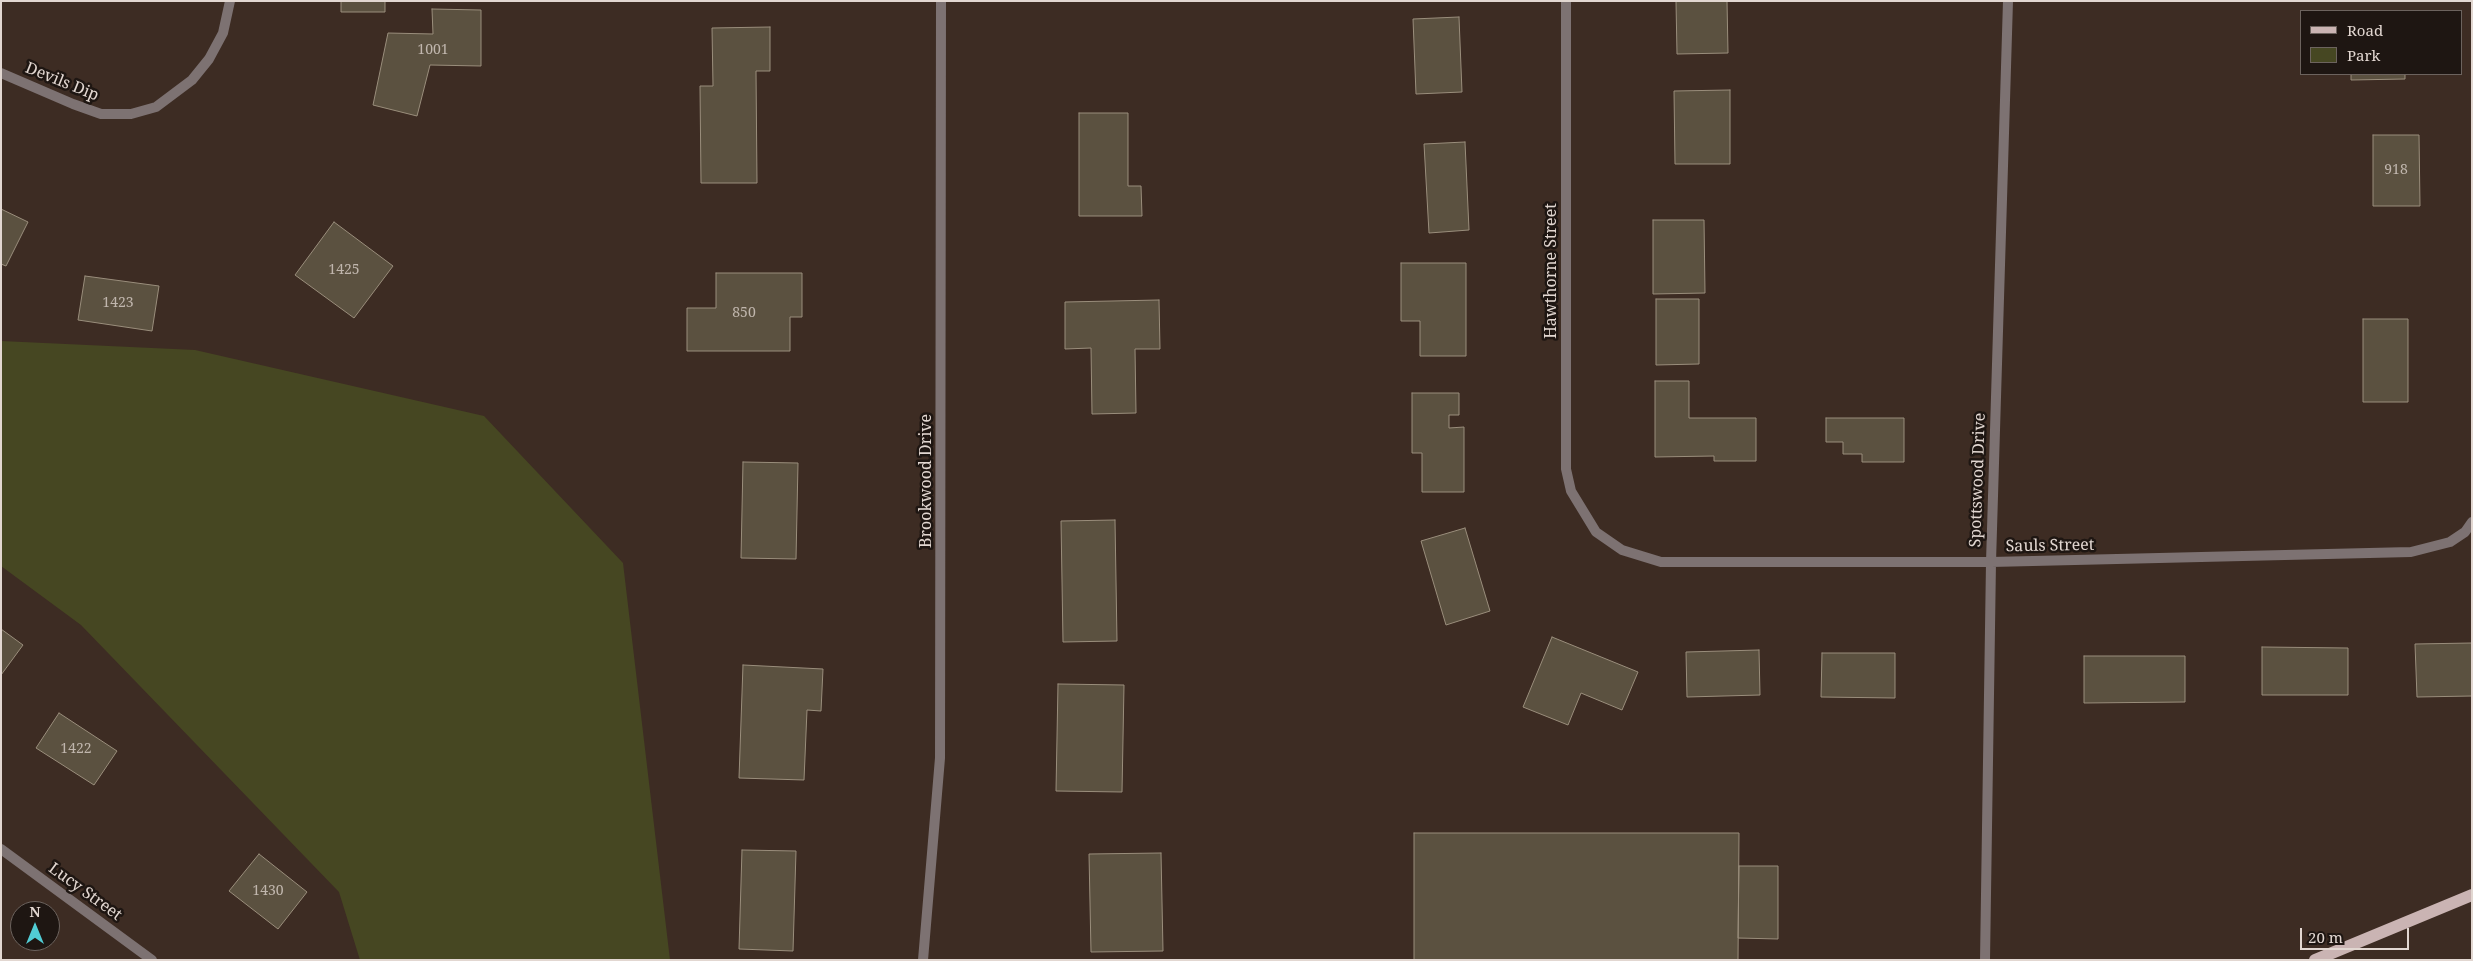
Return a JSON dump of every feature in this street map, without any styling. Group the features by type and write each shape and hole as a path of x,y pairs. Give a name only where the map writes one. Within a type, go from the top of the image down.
{"main road":[{"path":"2315,960 2472,895"}],"street":[{"name":"Devils Dip","path":"1,73 101,114 131,114 156,107 192,80 209,58 223,33 230,1"},
{"name":"Brookwood Drive","path":"922,960 940,758 941,1"},
{"name":"Hawthorne Street","path":"1566,1 1566,469 1571,491 1596,532"},
{"name":"Spottswood Drive","path":"1985,960 1991,562 2008,1"},
{"name":"Sauls Street","path":"1596,532 1622,550 1661,562 1991,562 2410,552 2450,542 2465,532 2472,522"},
{"name":"Lucy Street","path":"1,849 152,960"}],"green space":[{"path":"1,341 195,350 484,416 623,563 670,960 360,960 339,892 81,625 1,566"}],"building":[{"path":"341,1 385,1 385,12 341,12"},
{"path":"1676,1 1727,1 1728,53 1677,54"},
{"path":"432,9 481,10 481,66 430,65 417,116 373,105 388,33 433,34"},
{"path":"1459,17 1462,92 1416,94 1413,19"},
{"path":"770,27 770,71 756,71 757,183 701,183 700,86 713,86 712,28"},
{"path":"2351,75 2405,75 2405,79 2351,80"},
{"path":"1730,90 1730,164 1675,164 1674,91"},
{"path":"1079,113 1128,113 1128,186 1141,186 1142,216 1079,216"},
{"path":"2373,135 2419,135 2420,206 2373,206"},
{"path":"1465,142 1469,230 1429,233 1424,144"},
{"path":"1,209 28,222 6,266 1,264"},
{"path":"1653,220 1704,220 1705,293 1653,294"},
{"path":"334,222 393,266 354,318 295,275"},
{"path":"1401,263 1466,263 1466,356 1420,356 1420,321 1401,321"},
{"path":"716,273 802,273 802,317 790,317 790,351 687,351 687,308 716,308"},
{"path":"85,276 159,286 152,331 78,320"},
{"path":"1656,299 1699,299 1699,364 1656,365"},
{"path":"1159,300 1160,349 1135,349 1136,413 1092,414 1091,348 1065,349 1065,302"},
{"path":"2363,319 2408,319 2408,402 2363,402"},
{"path":"1655,381 1689,381 1689,418 1756,418 1756,461 1714,461 1714,456 1655,457"},
{"path":"1412,393 1459,393 1459,415 1449,415 1449,428 1464,427 1464,492 1422,492 1422,453 1412,453"},
{"path":"1826,418 1904,418 1904,462 1862,462 1862,454 1843,454 1843,442 1826,442"},
{"path":"743,462 798,463 796,559 741,558"},
{"path":"1115,520 1117,641 1063,642 1061,521"},
{"path":"1465,528 1490,611 1446,625 1421,541"},
{"path":"1,629 23,645 1,675"},
{"path":"1552,637 1638,672 1622,710 1581,693 1568,725 1523,707"},
{"path":"2472,643 2472,696 2417,697 2415,644"},
{"path":"2262,647 2348,648 2348,695 2262,695"},
{"path":"1759,650 1760,695 1687,697 1686,652"},
{"path":"1822,653 1895,653 1895,698 1821,697"},
{"path":"2084,656 2185,656 2185,702 2084,703"},
{"path":"743,665 823,669 821,711 807,710 804,780 739,778"},
{"path":"1058,684 1124,685 1122,792 1056,791"},
{"path":"59,713 117,751 94,785 36,748"},
{"path":"1414,833 1739,833 1738,960 1414,960"},
{"path":"742,850 796,851 793,951 739,949"},
{"path":"1161,853 1163,951 1091,952 1089,854"},
{"path":"259,854 307,892 278,929 229,891"},
{"path":"1739,866 1778,866 1778,939 1738,938"}]}
